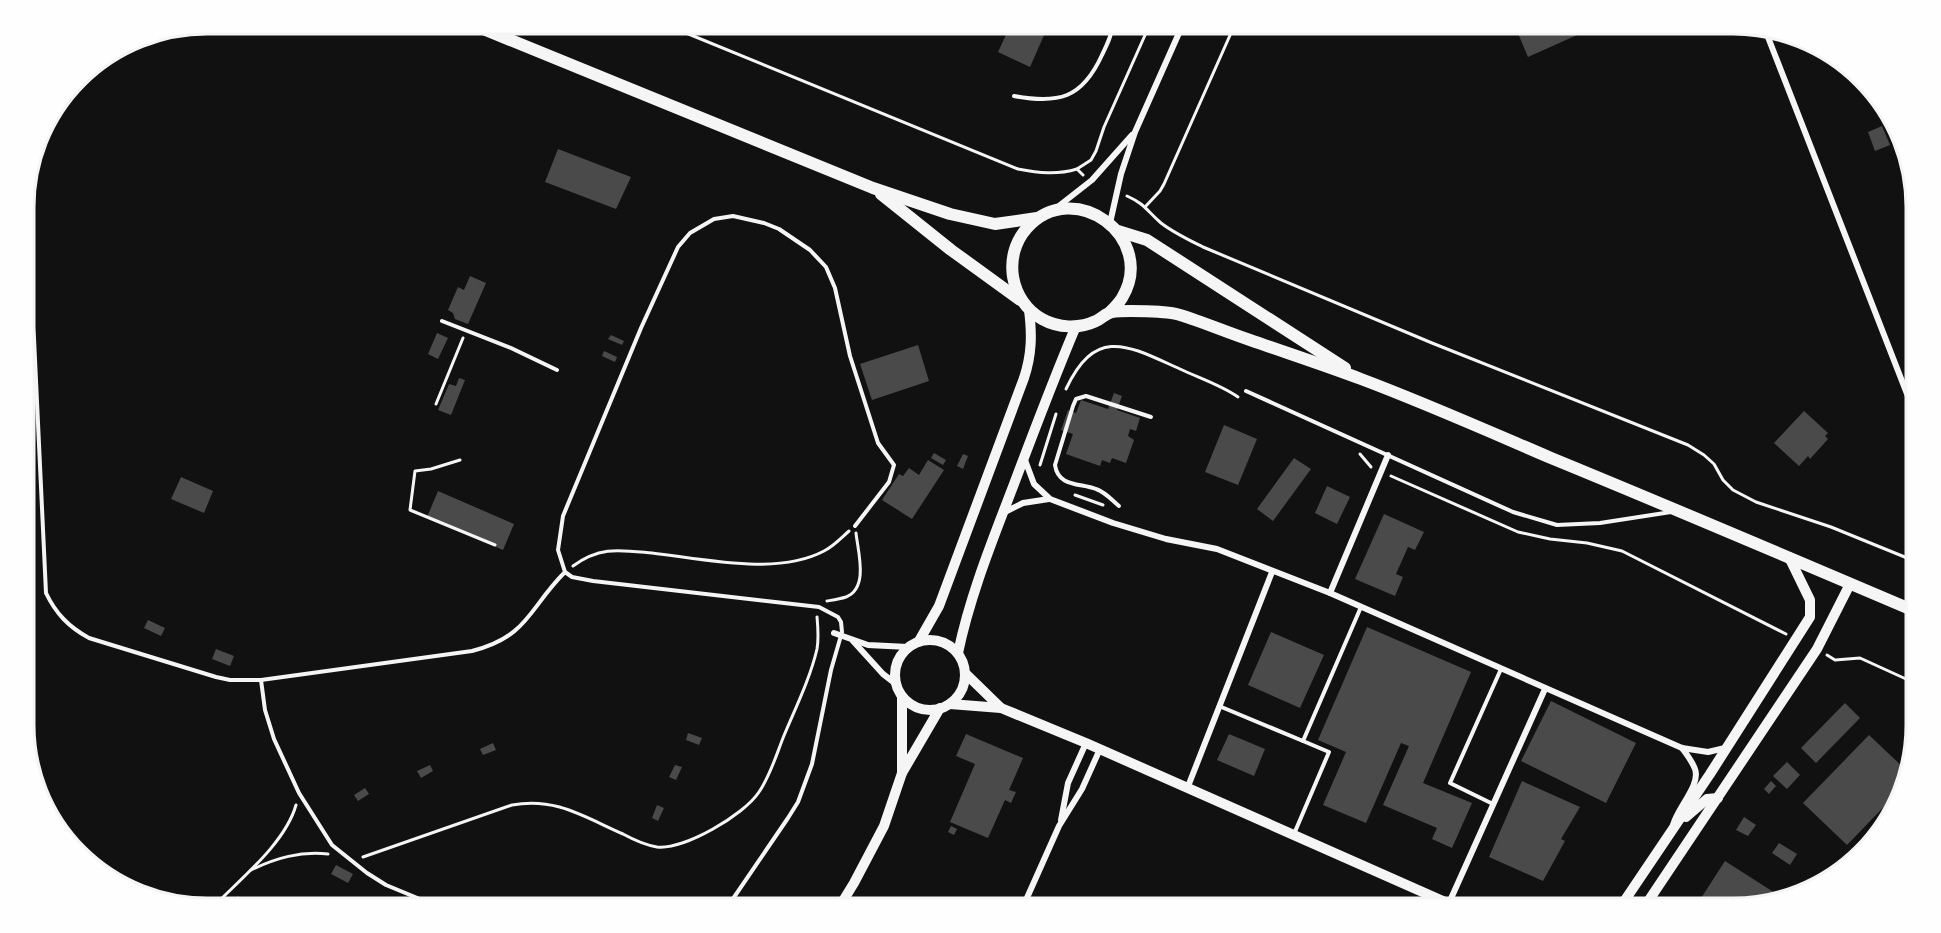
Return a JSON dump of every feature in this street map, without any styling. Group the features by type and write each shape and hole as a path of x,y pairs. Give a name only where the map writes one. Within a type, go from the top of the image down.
{"main road":[{"path":"496,34 873,188 950,214 995,224 1065,209 1081,209 1096,214 1114,227 1147,240 1361,379"},
{"path":"873,188 1043,320 1059,326 1076,326 1094,322 1110,312 1122,298 1129,282 1130,264 1127,247 1114,227"},
{"path":"1025,305 1015,286 1012,271 1013,256 1018,241 1027,228 1044,215"},
{"path":"1110,312 1175,313 1361,379 1906,607"}],"street":[{"path":"1114,227 1117,191 1135,132 1179,34"},
{"path":"1768,38 1906,391"},
{"path":"1044,215 1092,180 1135,132"},
{"path":"919,641 939,606 1024,378 1030,358 1032,335 1025,305"},
{"path":"958,653 964,621 1002,514 1076,326"},
{"path":"1330,593 1388,455"},
{"path":"1024,457 1031,479 1050,499 1134,530 1217,549 1330,593 1682,748 1708,752 1726,747"},
{"path":"1002,514 1023,503 1050,499"},
{"path":"1626,898 1810,617 1810,600 1789,557"},
{"path":"1187,789 1272,572"},
{"path":"1650,898 1817,649 1850,584"},
{"path":"834,633 868,645 908,647"},
{"path":"902,773 902,697 896,684 896,664 908,647 919,641 929,640 940,641 950,646 958,653 965,673 1001,708"},
{"path":"852,641 883,674 896,684"},
{"path":"845,898 884,826 902,773 945,706 958,695 965,673"},
{"path":"1451,898 1545,688"},
{"path":"902,697 919,708 945,706 1001,708 1100,749 1438,898"},
{"path":"1059,826 1068,783 1086,743"},
{"path":"1673,829 1675,814 1696,780 1695,769 1682,748"},
{"path":"1027,898 1059,826 1082,789 1100,749"},
{"path":"1673,829 1707,799 1718,798"}],"lane":[{"path":"1014,96 1033,100 1049,100 1072,93 1081,86 1099,62 1110,34"},
{"path":"733,898 788,818 805,784 812,764 831,670 841,636 842,626 838,616 817,606 572,577 565,573 558,550 563,516 641,328 683,240 697,227 723,217 749,218 779,229 819,258 831,277 850,356 878,443 894,465 889,482 855,526"},
{"path":"442,321 511,348 557,370"},
{"path":"35,346 46,593 51,605 68,624 89,638 216,677 230,680 261,680 472,651 488,646 504,640 523,625 565,573"},
{"path":"1246,391 1513,512 1557,525 1600,522 1678,511"},
{"path":"1119,506 1101,491 1066,482 1057,474 1054,465 1073,406 1079,397 1086,396 1150,417"},
{"path":"1303,741 1361,607"},
{"path":"1494,804 1450,783 1500,669"},
{"path":"261,680 265,710 274,739 298,793 332,845 386,885 417,898"},
{"path":"1219,706 1329,752 1293,835"}],"path":[{"path":"688,34 1018,169 1054,174 1077,169 1091,159 1146,34"},
{"path":"1145,207 1164,184 1230,34"},
{"path":"1077,169 1082,175 1092,180"},
{"path":"1117,191 1140,202 1172,231 1203,247 1432,343 1688,445 1714,464 1733,490 1756,502 1831,527 1906,558"},
{"path":"436,404 466,331"},
{"path":"1063,395 1083,361 1104,347 1113,345 1139,350 1243,400"},
{"path":"1040,472 1039,462 1058,408"},
{"path":"1355,448 1370,466 1380,472 1518,532 1622,551 1797,639"},
{"path":"460,460 431,469 415,471 410,510 495,545"},
{"path":"1069,493 1108,507"},
{"path":"565,573 585,557 602,551 631,551 755,564 794,562 825,551 855,526"},
{"path":"822,608 824,602 847,597 859,584 860,560 855,526"},
{"path":"352,862 512,805 531,801 565,808 642,843 660,847 682,843 734,817 759,792 769,773 810,671 819,631 817,606"},
{"path":"1817,649 1835,660 1860,658 1906,679"},
{"path":"222,898 280,836 291,821 298,793"},
{"path":"247,872 297,854 345,856"}],"building":[{"path":"1006,34 1045,34 1030,67 998,52"},
{"path":"1518,34 1579,34 1528,57"},
{"path":"1882,126 1890,145 1875,151 1868,132"},
{"path":"558,149 631,177 616,209 545,182"},
{"path":"470,276 486,283 468,324 455,319 453,313 448,310 458,287 464,290"},
{"path":"437,333 448,338 438,359 428,354"},
{"path":"611,335 624,341 622,345 608,339"},
{"path":"918,345 929,381 872,400 860,364"},
{"path":"604,351 617,357 615,362 602,356"},
{"path":"459,378 465,380 451,415 438,410 449,384 456,386"},
{"path":"1114,393 1122,396 1117,410 1140,418 1136,431 1130,429 1128,436 1134,440 1126,463 1112,458 1110,463 1102,460 1100,466 1066,454 1073,434 1061,430 1068,410 1076,413 1081,400 1108,409"},
{"path":"1804,411 1828,433 1825,436 1828,439 1810,459 1808,456 1799,466 1774,443"},
{"path":"1224,425 1257,439 1238,485 1205,472"},
{"path":"934,453 946,460 943,465 931,458"},
{"path":"963,454 968,456 963,469 957,466"},
{"path":"1294,458 1311,469 1273,521 1257,509"},
{"path":"928,460 944,470 912,519 882,500 899,474 903,476 909,468 919,475"},
{"path":"181,477 213,491 204,513 171,499"},
{"path":"1327,486 1350,497 1337,524 1315,513"},
{"path":"438,491 514,524 503,550 427,517"},
{"path":"1384,514 1424,532 1415,550 1408,547 1396,574 1403,577 1395,596 1355,579"},
{"path":"148,620 165,628 161,636 144,628"},
{"path":"1367,627 1471,672 1423,783 1472,803 1452,848 1432,839 1437,828 1383,805 1409,746 1401,743 1366,823 1323,805 1346,752 1318,740"},
{"path":"1271,632 1324,655 1300,708 1248,685"},
{"path":"216,649 234,656 230,666 212,659"},
{"path":"1551,701 1636,743 1606,803 1521,761"},
{"path":"1845,703 1860,718 1816,763 1801,748"},
{"path":"688,733 702,738 699,745 686,740"},
{"path":"966,734 1023,758 1009,790 1016,792 1011,803 1005,800 988,838 950,822 975,764 956,756"},
{"path":"1229,734 1265,749 1254,776 1217,760"},
{"path":"1869,735 1902,766 1887,803 1847,845 1803,803"},
{"path":"493,743 496,750 483,755 480,749"},
{"path":"1787,762 1800,775 1787,789 1773,776"},
{"path":"430,765 433,771 421,778 417,771"},
{"path":"675,765 682,767 676,780 669,777"},
{"path":"1522,781 1580,807 1561,839 1565,841 1543,881 1489,857"},
{"path":"1771,781 1776,786 1769,794 1764,789"},
{"path":"365,788 369,794 358,801 354,795"},
{"path":"657,805 664,808 658,821 652,818"},
{"path":"1744,817 1756,825 1748,836 1736,830"},
{"path":"951,826 957,829 954,835 948,832"},
{"path":"1779,843 1797,854 1790,865 1772,853"},
{"path":"1725,861 1775,893 1745,898 1701,898"},
{"path":"336,865 353,874 348,883 331,874"}]}
